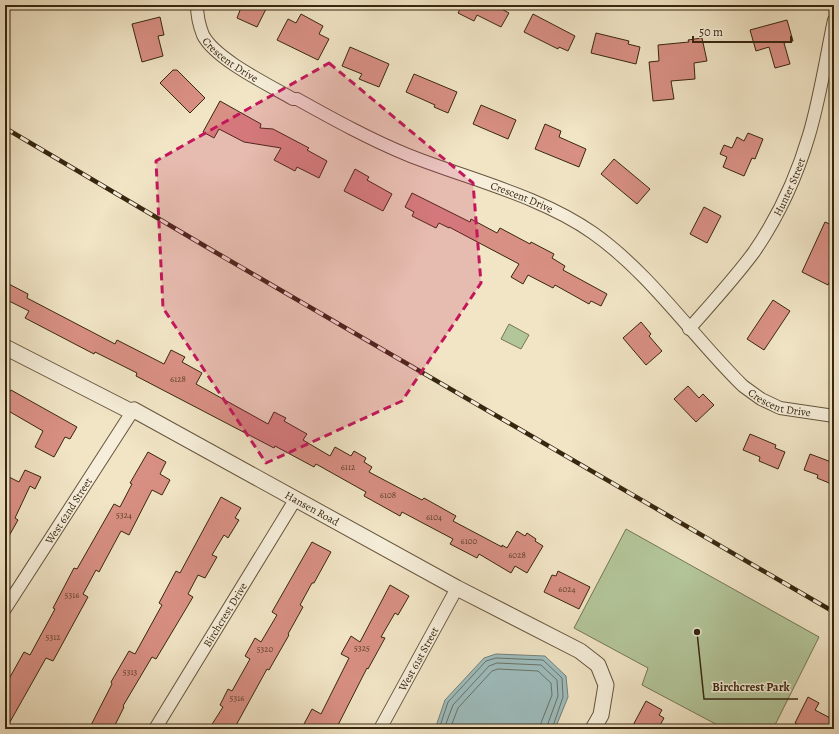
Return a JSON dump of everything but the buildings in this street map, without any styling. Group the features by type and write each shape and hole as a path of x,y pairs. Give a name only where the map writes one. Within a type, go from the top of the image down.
{"street":[{"name":"Crescent Drive","path":"197,5 198,19 204,36 214,49 229,61 293,99 298,99 344,125 407,155 533,201 564,215 593,233 620,254 743,386 761,399 780,408 834,416"},
{"name":"Hunter Street","path":"689,329 727,286 754,252 776,215 795,177 809,135 834,20"},
{"name":"Hansen Road","path":"5,348 132,412 134,410 457,588 580,651 598,664 606,685 602,715 593,729"},
{"name":"West 62nd Street","path":"5,609 132,412"},
{"name":"Birchcrest Drive","path":"155,729 295,500"},
{"name":"West 61st Street","path":"380,729 457,588"}],"highlighted area":[{"path":"329,63 473,183 481,283 402,401 266,463 163,308 156,161"}],"green space":[{"path":"509,324 529,335 521,349 501,339"},
{"path":"626,529 819,637 773,729 725,729 642,685 648,668 574,628"}],"water":[{"path":"496,654 545,656 566,676 568,697 555,729 435,729 445,700 484,658"}],"railway":[{"path":"5,128 215,252 834,612"}],"place":[{"name":"Birchcrest Park","path":"697,632"}]}
